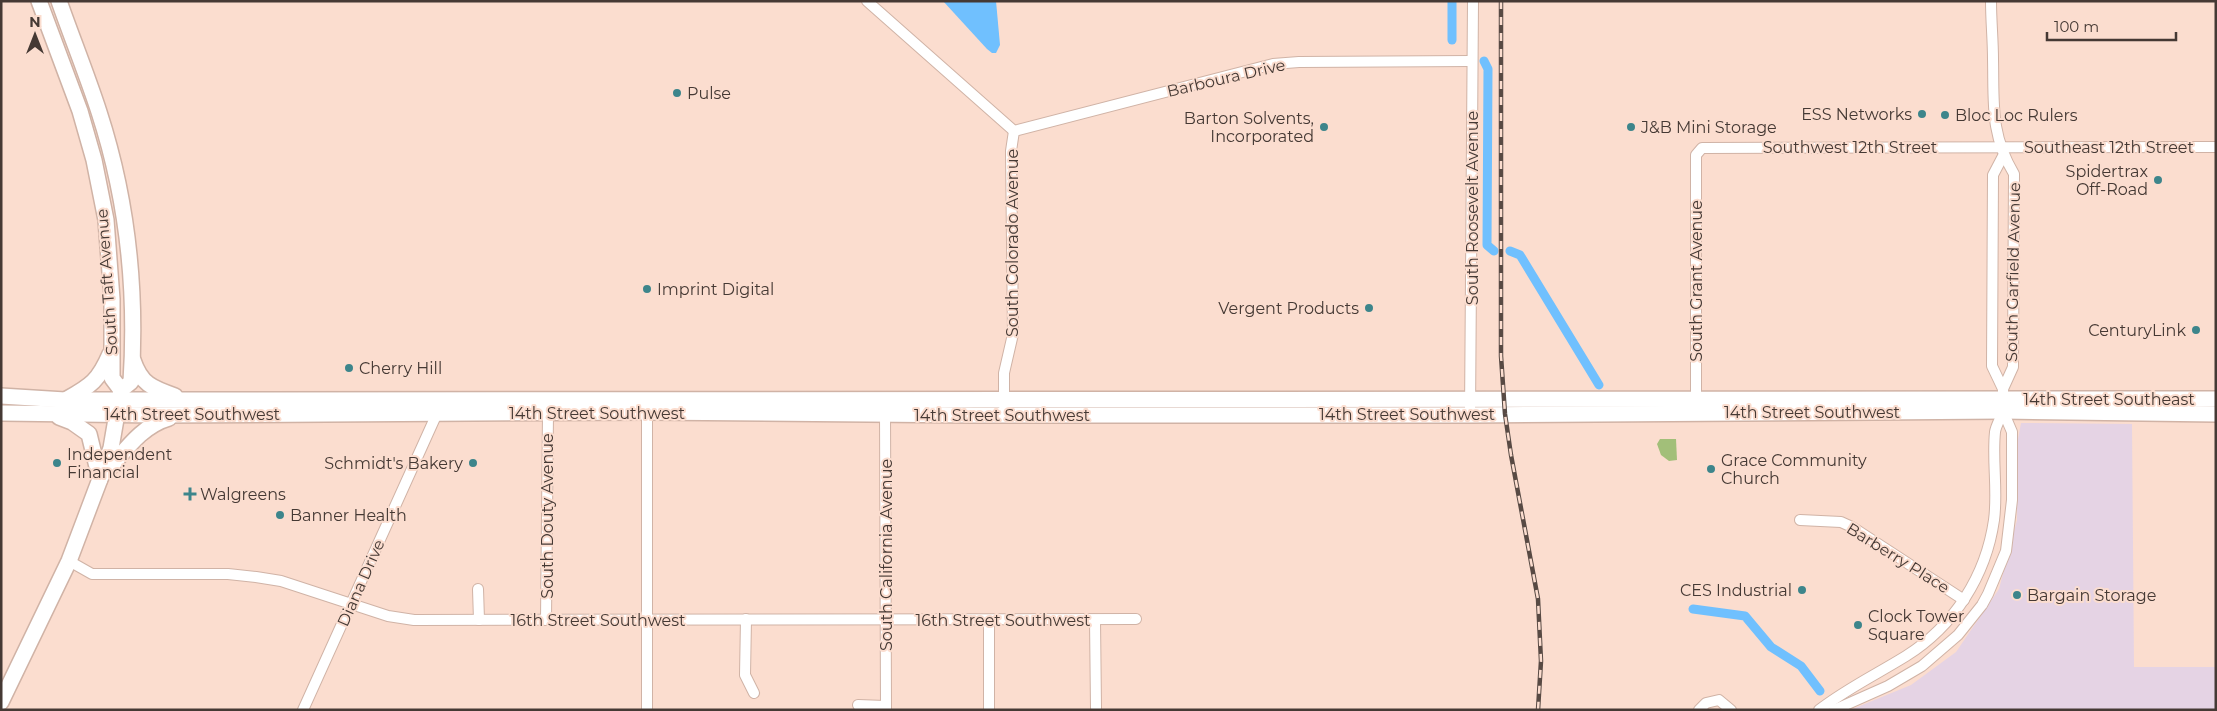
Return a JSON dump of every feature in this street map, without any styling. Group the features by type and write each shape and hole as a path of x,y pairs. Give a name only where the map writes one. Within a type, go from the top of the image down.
{"main road":[{"name":"South Taft Avenue","path":"39,1 83,119 94,160 106,220 114,346 112,378 121,394"},
{"path":"47,1 63,40 59,55"},
{"name":"South Taft Avenue","path":"1,702 69,561 112,448 121,394 131,382 133,315 123,213 100,114 59,1"},
{"path":"65,400 91,386 104,368 114,346"},
{"path":"132,357 138,374 151,387 184,400"},
{"name":"14th Street Southwest","path":"1,396 65,400 121,394 184,400 440,406 885,408 1696,406 2003,399"},
{"name":"14th Street Southeast","path":"2003,399 2216,399"},
{"name":"14th Street Southeast","path":"2003,399 2216,414"},
{"name":"14th Street Southwest","path":"1,413 180,415 440,406 548,413 647,406"},
{"path":"52,414 72,422 89,434 100,479"},
{"path":"100,479 139,435 155,422 180,415"}],"street":[{"path":"867,1 1000,116 1014,131"},
{"name":"South Roosevelt Avenue","path":"1470,407 1472,1"},
{"name":"South Garfield Avenue","path":"1991,1 1994,122 2002,151 2014,174 2013,367 2003,399"},
{"name":"Barboura Drive","path":"1014,131 1273,64 1299,62 1472,61"},
{"name":"South Colorado Avenue","path":"1004,408 1004,373 1012,334 1012,151 1014,131"},
{"name":"Southwest 12th Street","path":"1699,150 1707,147 2002,151"},
{"name":"Southeast 12th Street","path":"2002,151 2216,147"},
{"name":"South Grant Avenue","path":"1696,406 1696,155 1699,150"},
{"name":"South Garfield Avenue","path":"2002,151 1993,175 1992,366 2003,399"},
{"path":"1818,710 1920,647 1942,628 1964,600 1985,557 1991,536 1996,499 1995,431 2003,399"},
{"path":"1834,710 1888,686 1922,666 1953,641 1982,605 2006,551 2011,524 2012,432 2003,399"},
{"name":"Diana Drive","path":"303,710 440,406"},
{"path":"647,406 647,710"},
{"name":"South California Avenue","path":"885,408 886,708"},
{"name":"South Douty Avenue","path":"546,620 548,413"},
{"name":"Barberry Place","path":"1800,520 1841,522 1852,527 1964,600"},
{"name":"16th Street Southwest","path":"69,561 92,574 228,574 281,581 400,618 479,620 1136,619"},
{"path":"478,589 479,620"},
{"path":"746,619 745,675 754,693"},
{"path":"989,709 990,620"},
{"path":"1095,620 1096,708"},
{"path":"1700,710 1706,703 1719,700 1731,710"},
{"path":"858,705 886,708"}],"shaded area":[{"path":"2021,423 2132,424 2134,667 2216,667 2216,710 1850,710 1911,685 1956,652 1999,589 2017,520 2018,439"}],"green space":[{"path":"1660,439 1676,439 1677,460 1669,461 1661,455 1657,444"}],"water":[{"path":"943,1 996,1 1000,45 996,53 992,53 987,49"}],"waterway":[{"path":"1452,1 1452,40"},
{"path":"1484,61 1488,69 1487,245 1494,251"},
{"path":"1510,251 1520,255 1599,385"},
{"path":"1693,609 1745,616 1771,647 1801,666 1820,691"}],"railway":[{"path":"1501,1 1501,356 1505,414 1511,455 1538,599 1541,661 1538,710"}],"place":[{"name":"Pulse","path":"677,93"},
{"name":"ESS Networks","path":"1922,114"},
{"name":"Bloc Loc Rulers","path":"1945,115"},
{"name":"Barton Solvents, Incorporated","path":"1324,127"},
{"name":"J&B Mini Storage","path":"1631,127"},
{"name":"Spidertrax Off-Road","path":"2158,180"},
{"name":"Imprint Digital","path":"647,289"},
{"name":"Vergent Products","path":"1369,308"},
{"name":"CenturyLink","path":"2196,330"},
{"name":"Cherry Hill","path":"349,368"},
{"name":"Independent Financial","path":"57,463"},
{"name":"Schmidt's Bakery","path":"473,463"},
{"name":"Grace Community Church","path":"1711,469"},
{"name":"Walgreens","path":"190,494"},
{"name":"Banner Health","path":"280,515"},
{"name":"CES Industrial","path":"1802,590"},
{"name":"Bargain Storage","path":"2017,595"},
{"name":"Clock Tower Square","path":"1858,625"}]}
